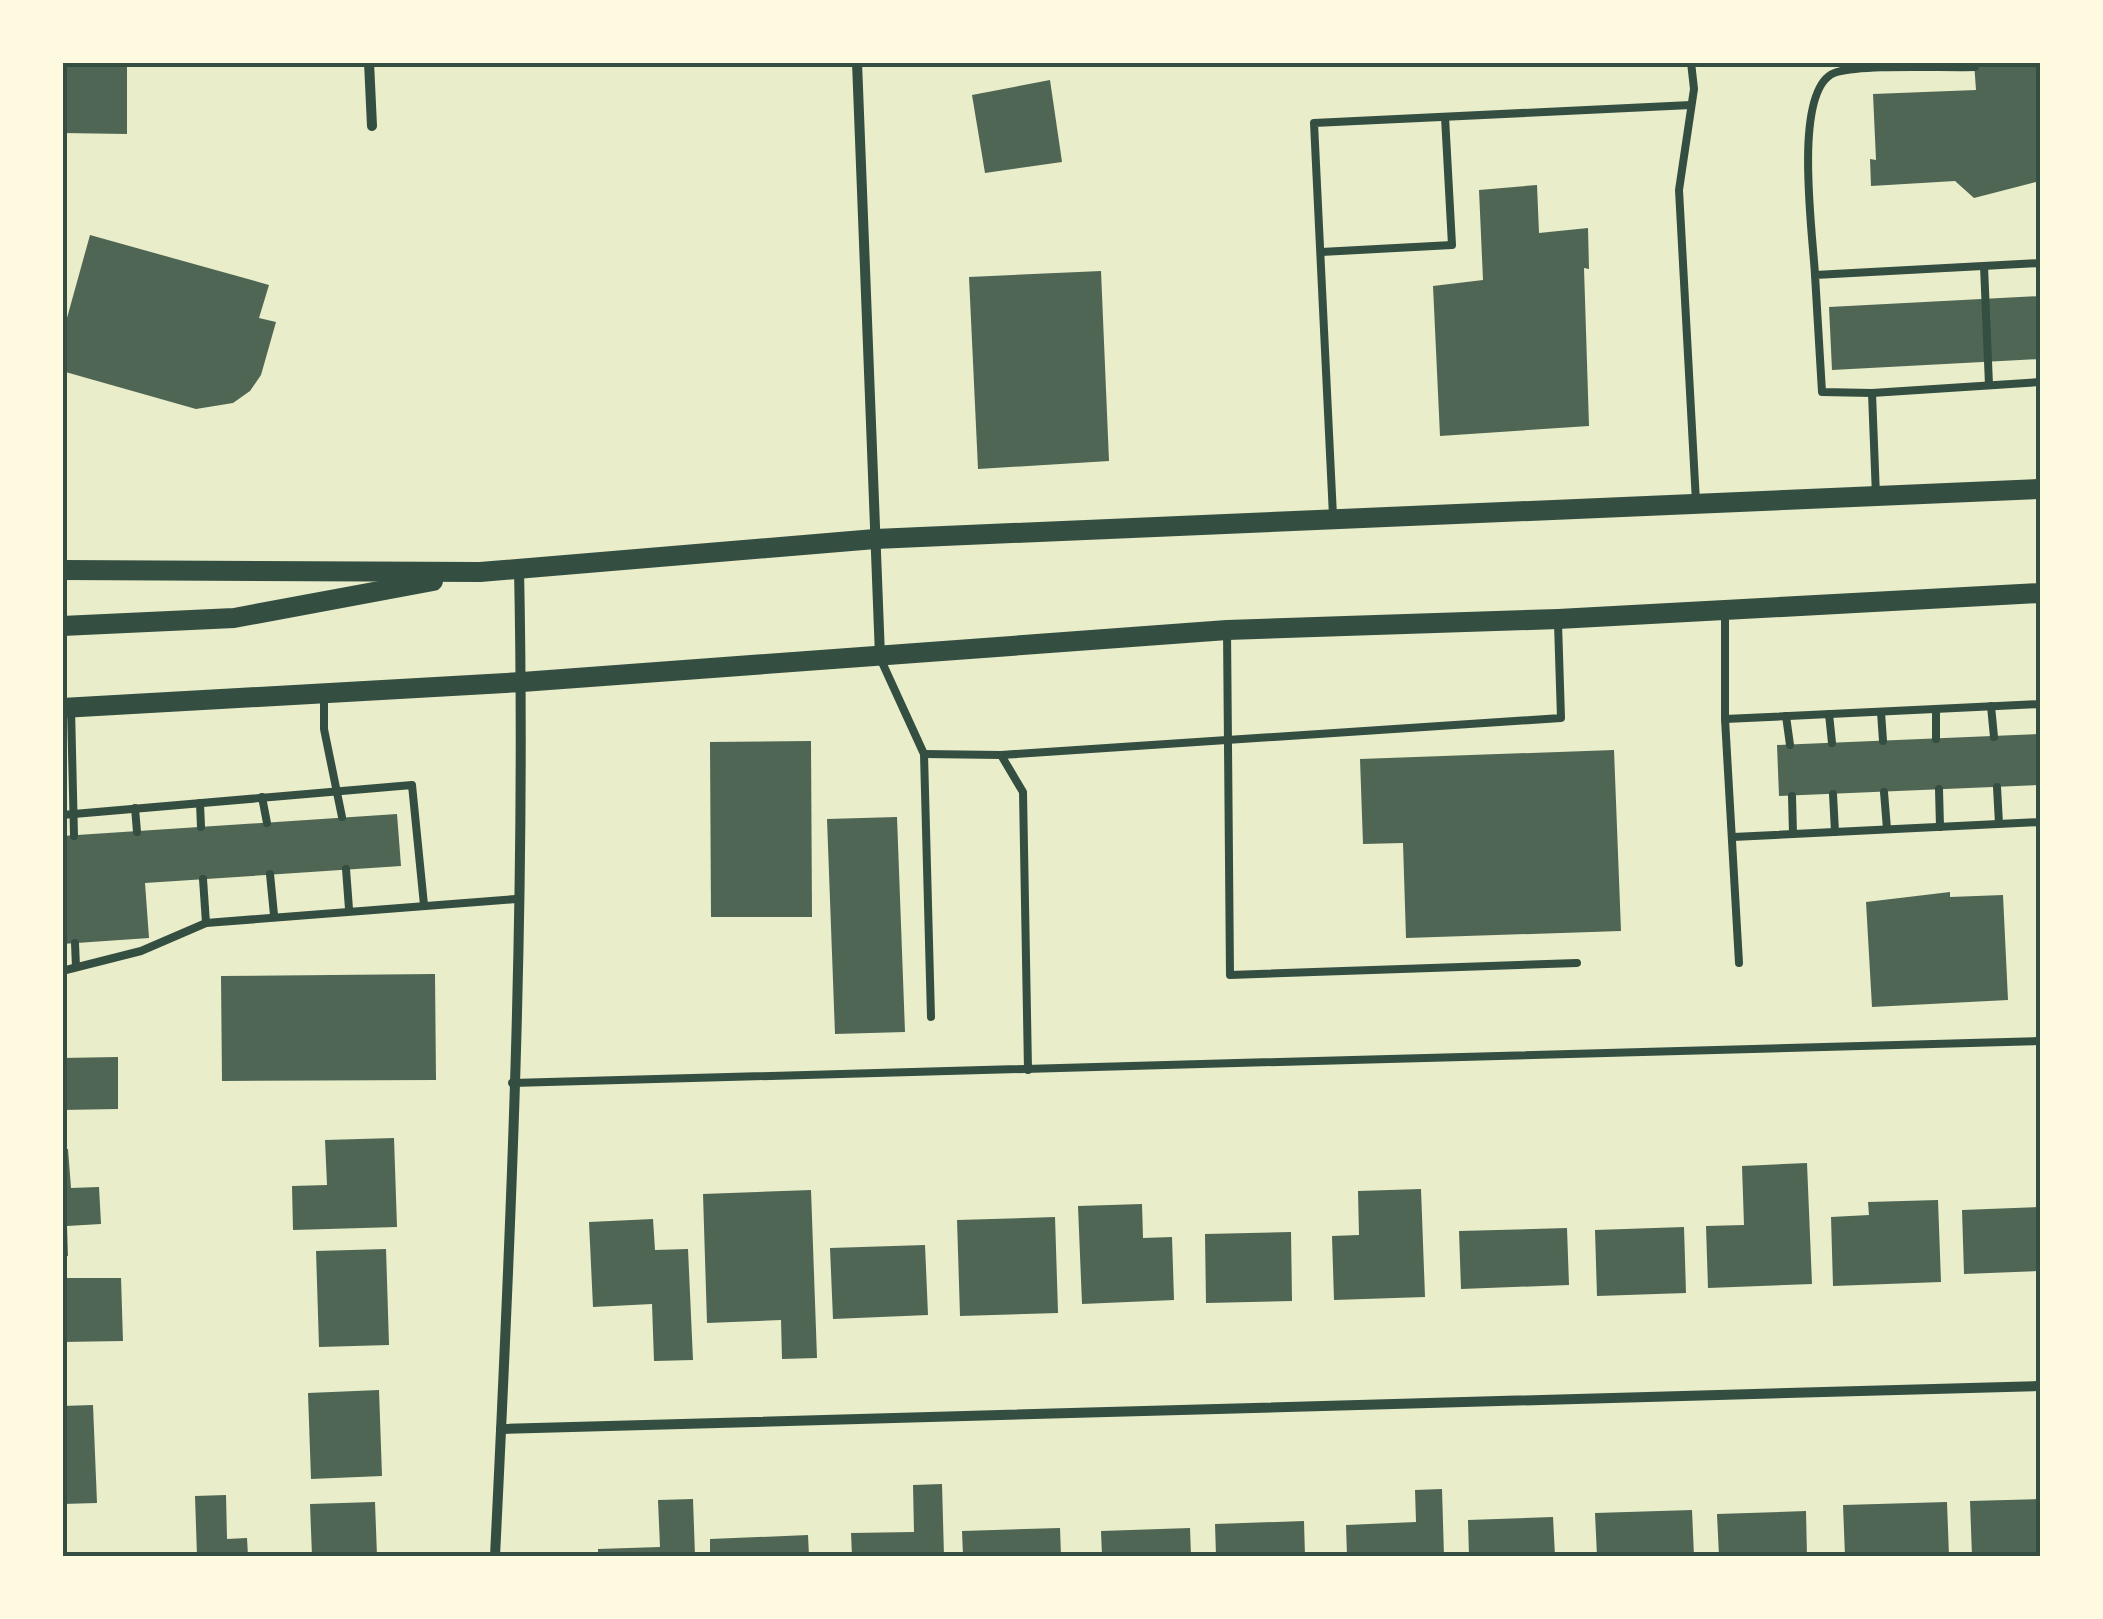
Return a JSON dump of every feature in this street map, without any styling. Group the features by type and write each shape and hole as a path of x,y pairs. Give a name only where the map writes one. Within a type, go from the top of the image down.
{"main road":[{"path":"62,570 480,572 875,539 2040,489"},
{"path":"62,626 234,618 480,572"},
{"path":"67,708 522,682 1227,630 1558,620 2040,592"}],"street":[{"path":"369,62 372,126"},
{"path":"857,62 880,656"},
{"path":"495,1556 522,682 519,569"},
{"path":"501,1429 2040,1386"}],"lane":[{"path":"1691,62 1691,105 1680,190 1696,504"},
{"path":"1975,67 1835,72 1816,87 1808,117 1822,392 2040,382"},
{"path":"1334,520 1314,124 1691,105"},
{"path":"1320,252 1452,245 1445,117"},
{"path":"1815,275 2040,263"},
{"path":"1984,266 1989,385"},
{"path":"1872,392 1876,496"},
{"path":"1726,610 1726,719 1738,963"},
{"path":"924,754 1002,755 1561,718 1558,620"},
{"path":"1227,630 1230,975 1577,962"},
{"path":"880,656 924,754 931,1016"},
{"path":"324,692 324,729 342,818"},
{"path":"1726,719 2040,704"},
{"path":"1992,706 1994,736"},
{"path":"67,708 68,815 74,836"},
{"path":"1936,709 1936,739"},
{"path":"1881,712 1883,741"},
{"path":"1829,714 1832,743"},
{"path":"1786,716 1790,745"},
{"path":"1002,755 1023,792 1028,1070"},
{"path":"68,815 412,785 424,905"},
{"path":"1996,787 1998,824"},
{"path":"1939,789 1940,827"},
{"path":"1884,792 1886,830"},
{"path":"1834,794 1836,832"},
{"path":"1792,796 1793,834"},
{"path":"262,797 267,822"},
{"path":"200,803 201,828"},
{"path":"135,808 137,832"},
{"path":"1732,837 2040,822"},
{"path":"346,869 350,910"},
{"path":"270,874 274,914"},
{"path":"202,879 206,922"},
{"path":"62,971 141,951 206,922 516,899"},
{"path":"140,939 141,951"},
{"path":"75,943 76,967"},
{"path":"512,1082 2040,1040"}],"building":[{"path":"62,62 127,62 127,134 62,133"},
{"path":"1974,62 2040,62 2040,181 1974,198 1955,181 1871,186 1870,159 1876,160 1873,94 1976,90"},
{"path":"1050,80 1062,162 985,173 972,95"},
{"path":"1537,185 1539,233 1588,228 1589,269 1584,268 1589,426 1440,436 1433,286 1483,280 1479,190"},
{"path":"90,235 269,285 259,318 276,322 261,375 250,391 233,403 196,409 62,371 62,336"},
{"path":"1101,271 1109,461 978,469 969,277"},
{"path":"2040,296 2040,359 1832,370 1829,307"},
{"path":"2040,734 2040,785 1779,796 1777,745"},
{"path":"811,741 812,917 711,917 710,742"},
{"path":"1614,750 1621,931 1406,938 1403,843 1363,844 1360,759"},
{"path":"397,814 401,866 145,883 149,938 62,944 62,836"},
{"path":"897,817 905,1032 835,1034 827,819"},
{"path":"1950,892 1950,897 2003,895 2008,1000 1872,1007 1866,902"},
{"path":"435,974 436,1080 222,1081 221,976"},
{"path":"118,1057 118,1109 62,1110 62,1058"},
{"path":"394,1138 397,1227 293,1230 292,1186 327,1185 325,1140"},
{"path":"62,1149 68,1149 71,1188 99,1187 101,1224 67,1226 68,1256 62,1256"},
{"path":"1807,1163 1812,1284 1708,1288 1706,1226 1744,1225 1742,1166"},
{"path":"1421,1189 1425,1297 1334,1300 1332,1236 1359,1235 1358,1191"},
{"path":"811,1190 817,1358 782,1359 781,1320 707,1323 703,1194"},
{"path":"1938,1200 1941,1282 1833,1286 1831,1217 1869,1215 1868,1202"},
{"path":"1142,1204 1143,1238 1172,1237 1174,1300 1082,1304 1078,1206"},
{"path":"2040,1207 2040,1271 1964,1274 1962,1210"},
{"path":"1055,1217 1058,1313 960,1316 957,1220"},
{"path":"653,1219 655,1250 688,1249 693,1360 654,1361 652,1304 593,1307 589,1222"},
{"path":"1684,1227 1686,1293 1597,1296 1595,1230"},
{"path":"1567,1228 1569,1285 1461,1289 1459,1231"},
{"path":"1291,1232 1292,1301 1206,1303 1205,1234"},
{"path":"925,1245 928,1315 833,1319 830,1248"},
{"path":"386,1249 389,1345 319,1347 316,1251"},
{"path":"62,1278 121,1278 123,1341 62,1342"},
{"path":"379,1390 382,1476 311,1479 308,1393"},
{"path":"93,1405 97,1503 62,1504 62,1406"},
{"path":"942,1484 944,1556 852,1556 851,1533 914,1532 913,1485"},
{"path":"1442,1489 1444,1556 1347,1556 1346,1525 1416,1522 1415,1490"},
{"path":"226,1495 227,1539 247,1538 248,1556 197,1556 195,1496"},
{"path":"693,1499 695,1556 598,1556 598,1549 660,1547 658,1500"},
{"path":"2040,1499 2040,1556 1972,1556 1970,1501"},
{"path":"375,1502 377,1556 312,1556 310,1504"},
{"path":"1947,1502 1949,1556 1845,1556 1843,1505"},
{"path":"1692,1510 1694,1556 1597,1556 1595,1513"},
{"path":"1806,1511 1807,1556 1719,1556 1717,1514"},
{"path":"1553,1517 1555,1556 1469,1556 1468,1520"},
{"path":"1304,1521 1305,1556 1216,1556 1215,1524"},
{"path":"1060,1528 1061,1556 963,1556 962,1531"},
{"path":"1190,1528 1191,1556 1102,1556 1101,1531"},
{"path":"808,1535 809,1556 710,1556 710,1539"}]}
